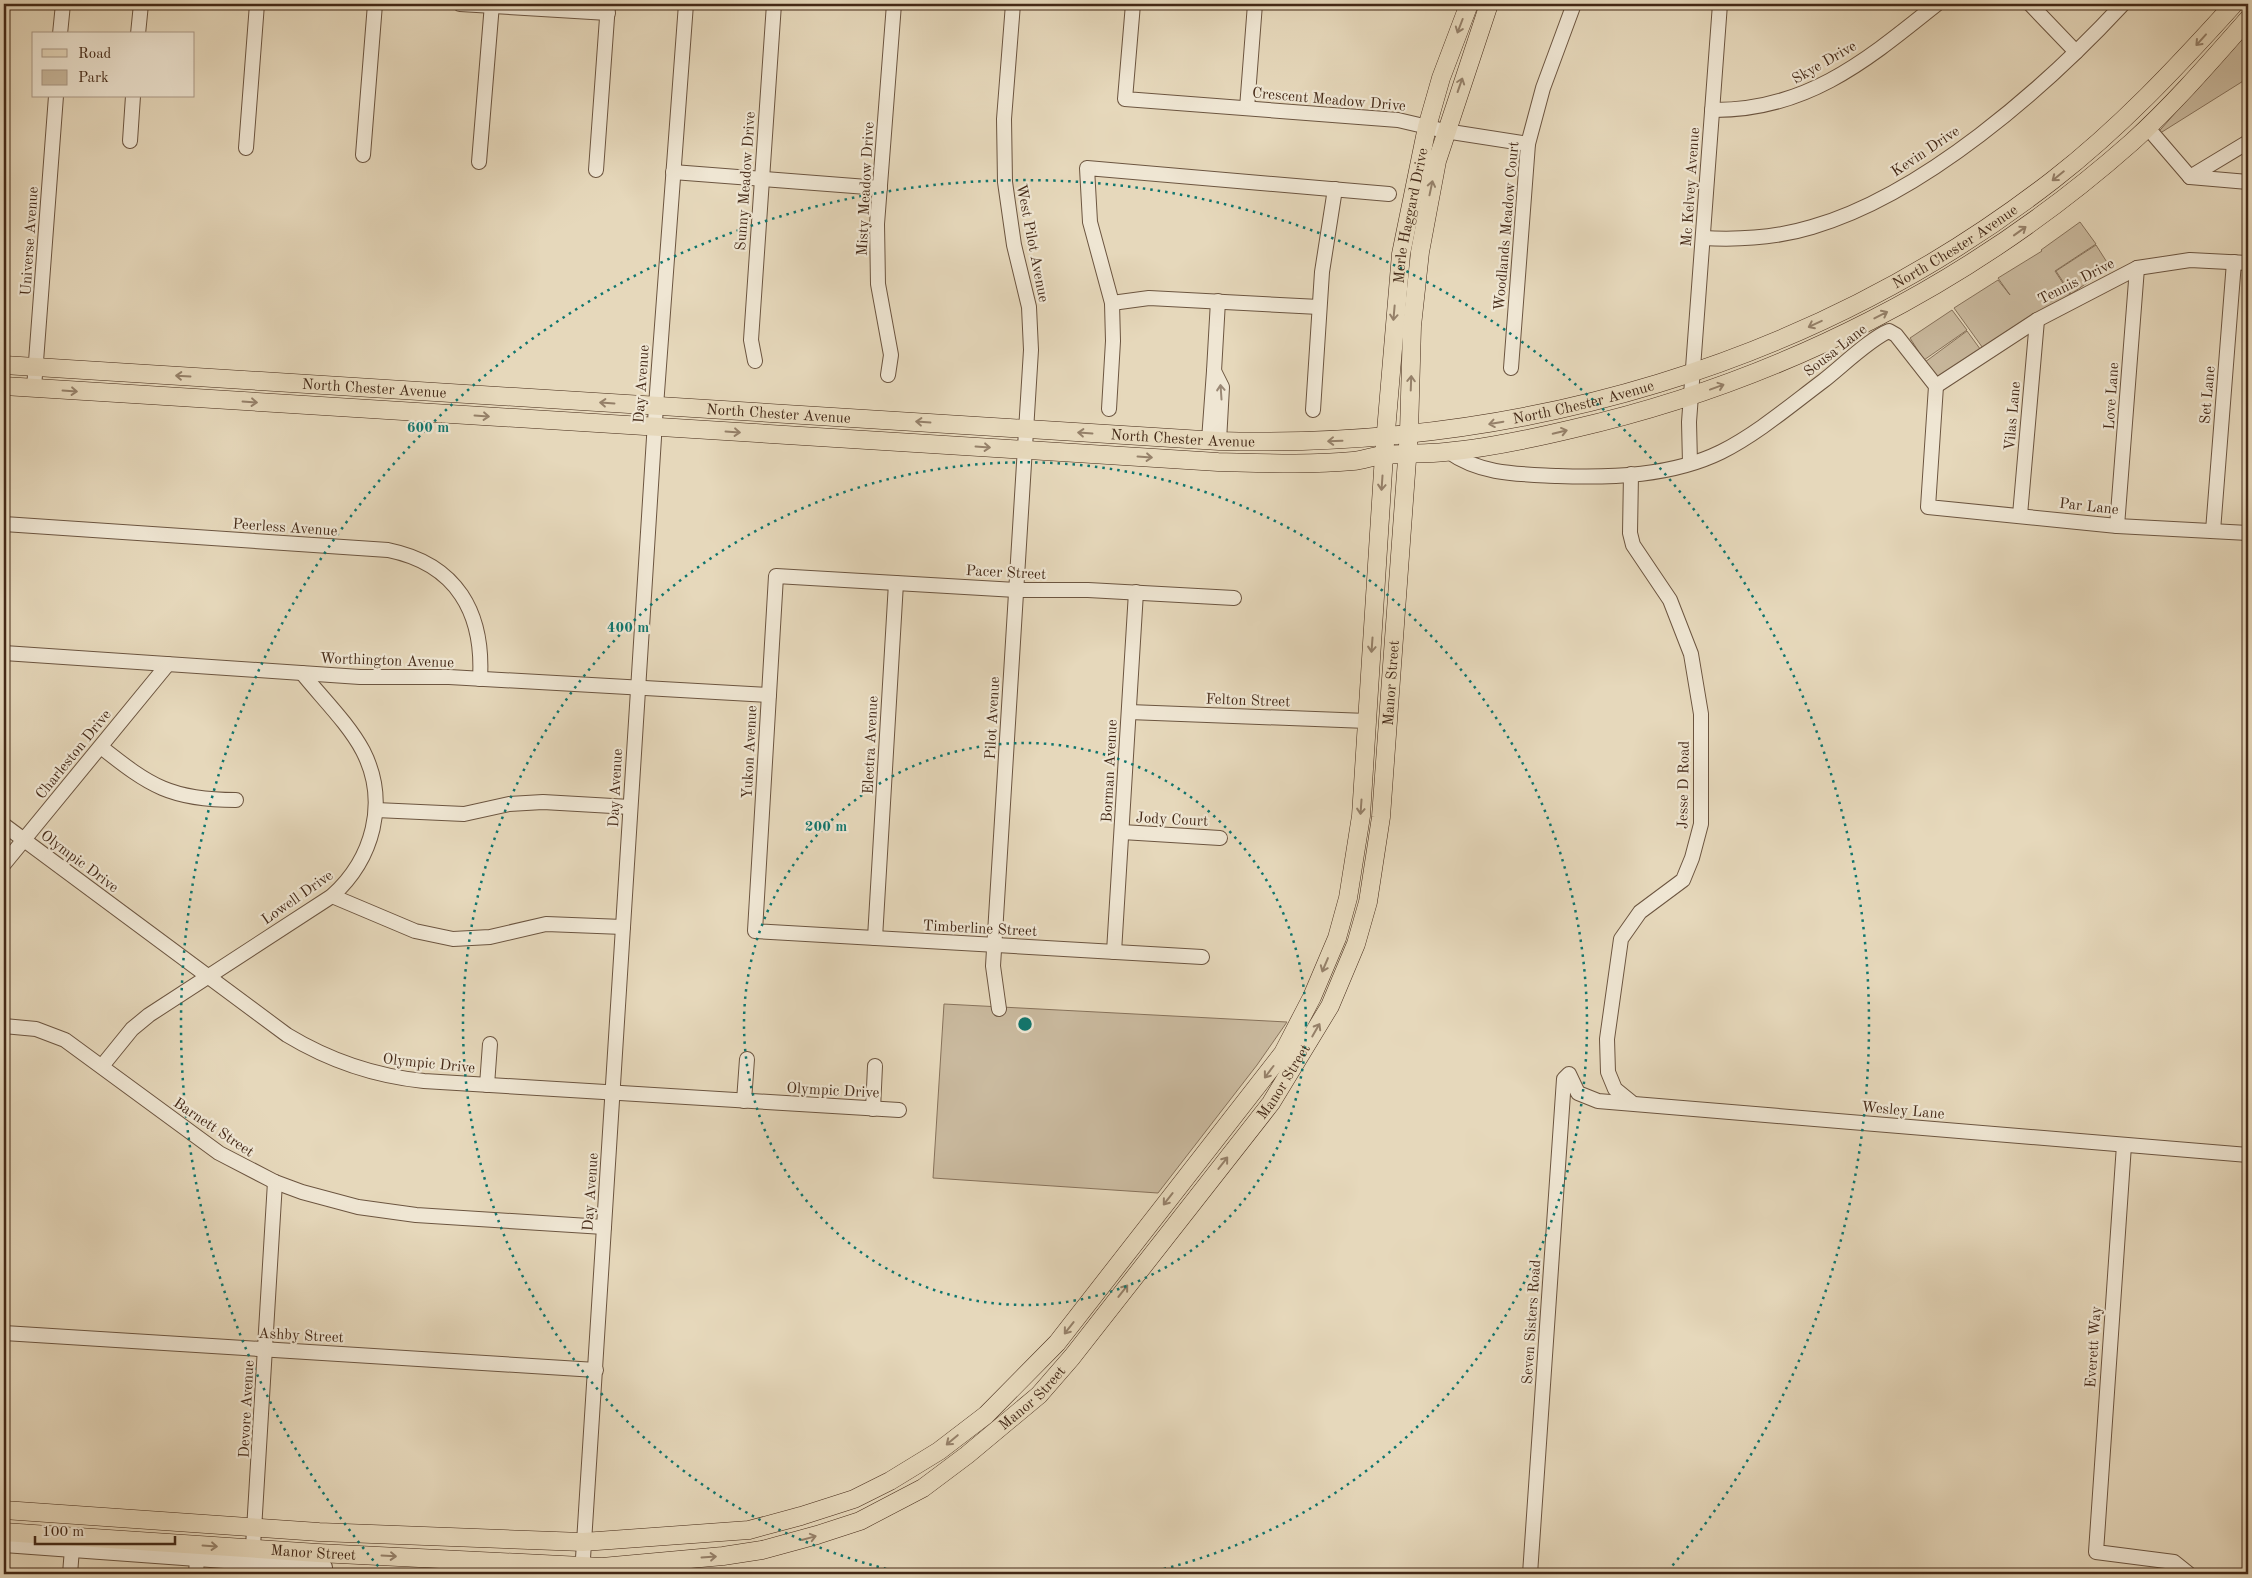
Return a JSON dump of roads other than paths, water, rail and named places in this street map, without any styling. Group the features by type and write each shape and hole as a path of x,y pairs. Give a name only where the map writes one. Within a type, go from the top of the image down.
{"main road":[{"name":"Merle Haggard Drive","path":"1386,434 1397,281 1411,198 1427,127 1441,78 1469,4"},
{"name":"Merle Haggard Drive","path":"1409,432 1412,326 1416,276 1430,190 1445,131 1488,4"},
{"name":"North Chester Avenue","path":"4,365 1214,440 1309,442 1354,440 1409,432 1441,432 1530,417 1612,397 1694,372 1788,336 1849,308 1904,279 2006,215 2099,142 2144,100 2234,4"},
{"name":"North Chester Avenue","path":"4,386 1026,450 1264,463 1355,461 1384,455 1449,452 1534,438 1591,425 1692,395 1796,356 1898,306 1986,254 2088,179 2146,128 2197,76 2248,19"},
{"path":"2088,179 2087,167 2099,142"},
{"path":"184,398 235,386 247,380"},
{"path":"333,407 360,399 376,388"},
{"path":"384,410 386,401 390,399 435,392"},
{"name":"Manor Street","path":"4,1532 253,1556 582,1570 723,1556 762,1550 817,1535 860,1521 923,1488 967,1456 1039,1395 1072,1357 1271,1103 1330,1006 1356,944 1368,902 1381,817 1409,432"},
{"name":"Manor Street","path":"4,1510 255,1526 319,1532 583,1542 749,1530 854,1499 890,1481 939,1451 986,1415 1028,1375 1057,1343 1254,1091 1286,1045 1312,997 1330,953 1348,898 1361,816 1386,434"}],"street":[{"path":"60,32 63,4"},
{"path":"138,32 141,4"},
{"path":"246,148 258,4"},
{"path":"363,155 374,4"},
{"path":"460,4 608,8 596,170"},
{"name":"Day Avenue","path":"582,1570 596,1370 637,687 686,4"},
{"name":"Sunny Meadow Drive","path":"755,361 751,340 774,4"},
{"name":"Misty Meadow Drive","path":"888,375 891,355 882,314 877,254 894,4"},
{"name":"West Pilot Avenue","path":"1013,4 1004,150 1009,214 1027,293 1031,329 1027,429"},
{"name":"Crescent Meadow Drive","path":"1133,4 1126,99 1398,120 1445,131 1528,144"},
{"path":"1247,108 1255,4"},
{"name":"Woodlands Meadow Court","path":"1511,368 1528,144 1543,88 1574,4"},
{"name":"Mc Kelvey Avenue","path":"1694,372 1720,4"},
{"name":"Skye Drive","path":"1712,110 1754,108 1790,100 1812,90 1866,58 1937,4"},
{"path":"2030,4 2076,52"},
{"name":"Kevin Drive","path":"1703,238 1755,238 1811,228 1858,211 1907,184 1967,144 2010,111 2076,52 2123,4"},
{"path":"479,162 492,5"},
{"name":"Universe Avenue","path":"34,388 56,98"},
{"path":"130,141 134,98"},
{"path":"2146,128 2190,177 2248,182"},
{"path":"2190,177 2248,142"},
{"path":"1109,409 1113,341 1112,303 1090,222 1087,168 1389,194"},
{"path":"673,172 880,188"},
{"path":"1313,410 1319,307 1336,189"},
{"name":"Tennis Drive","path":"1936,386 2037,320 2137,268 2190,260 2248,263"},
{"name":"Set Lane","path":"2213,531 2234,262"},
{"name":"Love Lane","path":"2117,526 2137,268"},
{"path":"1112,303 1149,298 1319,307"},
{"path":"1214,440 1222,387 1214,371 1218,301"},
{"name":"Vilas Lane","path":"2020,515 2037,320"},
{"name":"Sousa Lane","path":"1690,463 1721,452 1740,440 1849,361 1872,340 1889,330 1896,336 1936,386"},
{"path":"1449,452 1465,463 1498,471 1579,476 1631,474 1669,469 1690,463 1689,422 1694,372"},
{"name":"Par Lane","path":"1936,386 1928,507 2117,526 2248,533"},
{"name":"Pilot Avenue","path":"1000,1009 994,966 1027,429"},
{"name":"Jesse D Road","path":"1631,474 1630,533 1633,545 1670,600 1691,654 1700,714 1701,824 1692,858 1683,880 1640,912 1621,939 1607,1039 1608,1072 1615,1089 1631,1102"},
{"name":"Peerless Avenue","path":"4,524 388,550 403,553 433,567 445,576 465,599 472,612 480,643 480,679"},
{"name":"Pacer Street","path":"776,576 1016,590 1136,592 1234,598"},
{"name":"Yukon Avenue","path":"755,931 776,576"},
{"name":"Electra Avenue","path":"875,938 896,583"},
{"name":"Borman Avenue","path":"1114,952 1136,592"},
{"name":"Worthington Avenue","path":"4,653 360,677 480,679 769,694"},
{"name":"Charleston Drive","path":"4,864 168,664"},
{"name":"Lowell Drive","path":"102,1066 117,1046 145,1018 332,896 354,872 364,856 374,826 376,810 374,784 363,752 354,738 302,673"},
{"name":"Felton Street","path":"1129,712 1367,721"},
{"path":"100,747 132,772 164,789 203,800 236,800"},
{"path":"376,810 464,814 509,804 543,802 630,807"},
{"name":"Olympic Drive","path":"4,825 206,977 287,1035 331,1058 358,1069 407,1079 899,1110"},
{"name":"Jody Court","path":"1122,832 1220,838"},
{"path":"332,896 415,931 453,939 490,938 546,924 623,927"},
{"name":"Timberline Street","path":"755,931 1202,957"},
{"name":"Barnett Street","path":"4,1026 27,1028 51,1034 80,1050 203,1142 275,1182 330,1201 387,1212 604,1227"},
{"path":"487,1085 490,1044"},
{"path":"744,1101 747,1059"},
{"path":"873,1109 875,1066"},
{"name":"Wesley Lane","path":"1569,1074 1578,1093 1591,1100 1619,1104 1631,1102 2248,1155"},
{"name":"Seven Sisters Road","path":"1530,1574 1564,1079 1569,1074"},
{"name":"Everett Way","path":"2124,1145 2096,1552 2174,1562 2189,1574"},
{"name":"Devore Avenue","path":"253,1556 275,1182"},
{"name":"Ashby Street","path":"4,1333 596,1370"},
{"path":"4,1545 197,1558 253,1556 325,1571"},
{"path":"70,1574 72,1549"},
{"path":"196,1574 197,1558"}]}
